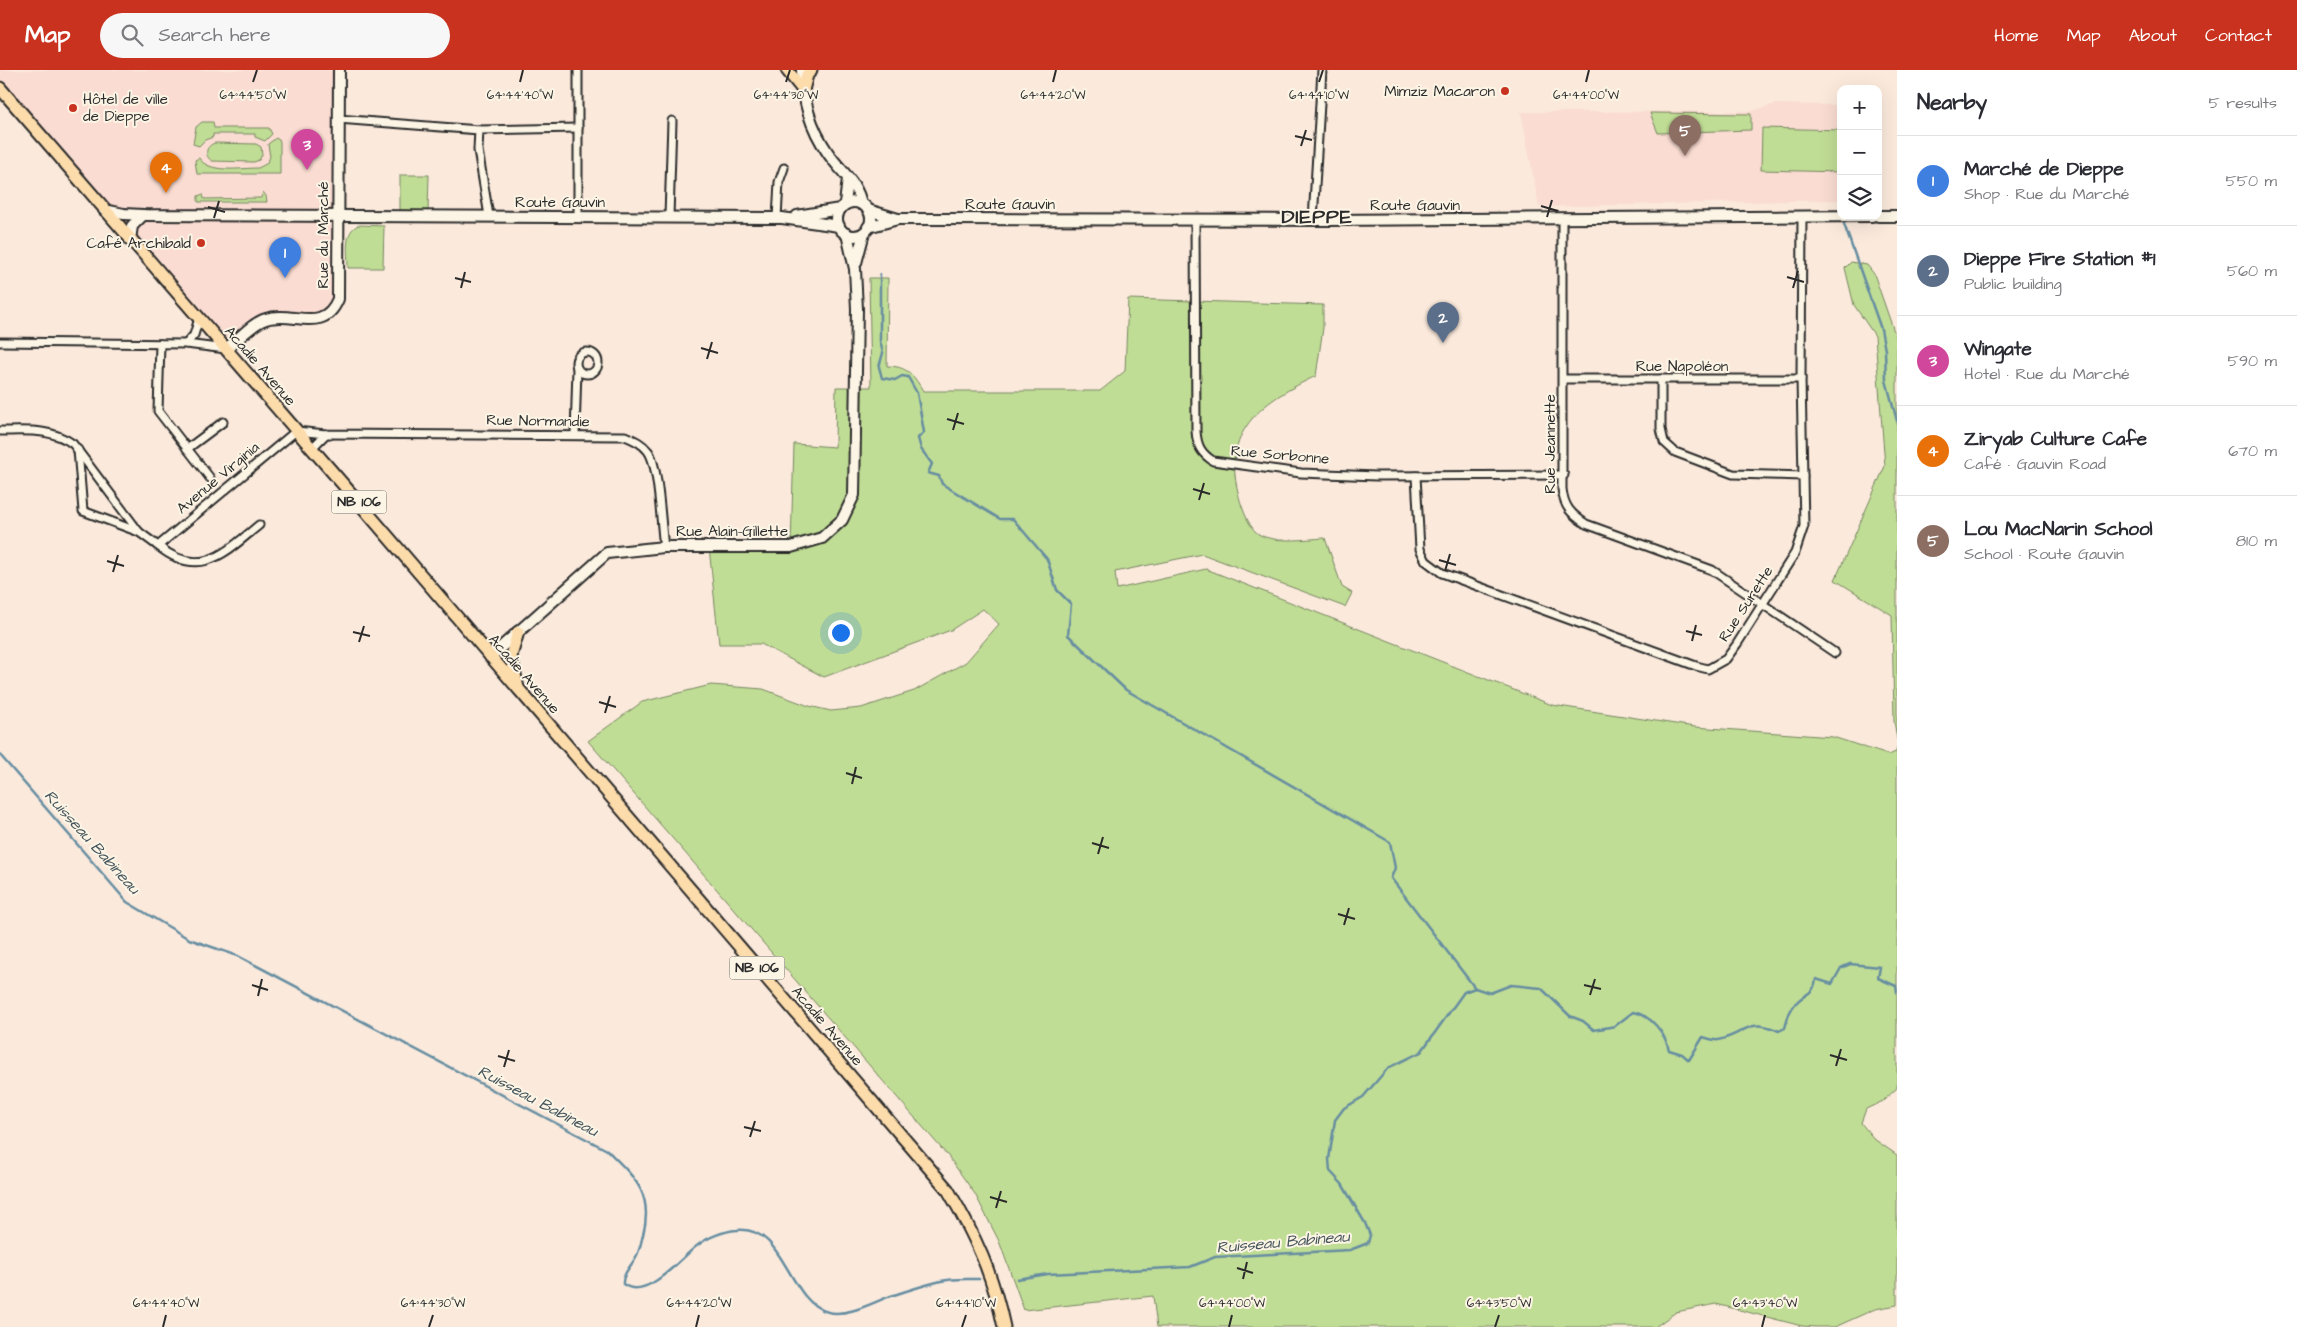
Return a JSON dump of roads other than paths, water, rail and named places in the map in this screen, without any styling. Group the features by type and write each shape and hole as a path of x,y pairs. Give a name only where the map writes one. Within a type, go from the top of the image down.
{"main road":[{"path":"787,70 803,90 811,70"},
{"name":"Acadie Avenue","path":"0,88 948,1190 972,1230 986,1263 997,1296 1004,1327"},
{"path":"518,632 511,656 518,690"}],"street":[{"name":"Rue du Marché","path":"226,349 265,319 275,317 310,319 323,317 333,309 338,299 339,70"},
{"path":"578,70 578,217"},
{"path":"802,70 807,112 814,130 828,153 856,185 871,219 866,230 858,235 847,234 839,226 837,217 843,206 848,178"},
{"path":"1313,220 1322,70"},
{"path":"338,119 479,130 578,128"},
{"path":"669,217 672,121"},
{"path":"479,130 478,150 489,216"},
{"path":"779,218 779,182 784,168"},
{"path":"843,206 850,202 865,207"},
{"name":"Route Gauvin","path":"779,218 843,206"},
{"name":"Route Gauvin","path":"865,207 898,219"},
{"name":"Route Gauvin","path":"104,210 143,215 779,218 839,226"},
{"path":"130,240 132,226 143,215"},
{"name":"Route Gauvin","path":"866,230 898,219 1313,220 1837,216"},
{"path":"1882,216 1897,216"},
{"name":"Rue Surette","path":"1416,476 1420,550 1426,561 1442,573 1669,658 1708,669 1726,658 1763,604 1800,542 1804,526 1801,379 1802,217"},
{"name":"Rue Jeannette","path":"1562,218 1563,501 1572,515 1586,524 1712,570 1836,653"},
{"name":"Rue Sorbonne","path":"1196,219 1196,431 1197,444 1204,454 1213,461 1301,473 1416,476 1564,475"},
{"name":"Rue Alain-Gillette","path":"855,269 866,230"},
{"name":"Rue Alain-Gillette","path":"490,656 607,553 664,547 791,547 822,538 842,520 854,495 857,309 855,269 847,234"},
{"path":"186,344 194,335 199,318"},
{"path":"0,342 186,344 226,349"},
{"name":"Avenue Virginia","path":"160,344 158,411 210,478"},
{"path":"575,435 577,368"},
{"name":"Rue Napoléon","path":"1563,379 1801,379"},
{"path":"1661,379 1661,429 1664,442 1675,452 1734,474 1803,476"},
{"path":"187,449 223,422"},
{"path":"0,431 28,430 53,434 66,439 78,450 139,532"},
{"name":"Rue Normandie","path":"296,430 326,434 625,436 640,443 650,453 655,474 664,547"},
{"name":"Avenue Virginia","path":"158,546 296,430"},
{"path":"314,452 315,445 326,434"},
{"path":"78,450 83,512 139,532 178,560 208,560 226,553 259,525"}],"waterway":[{"name":"Ruisseau Babineau","path":"1844,224 1881,329 1885,350 1886,380 1897,421"},
{"path":"880,274 880,341 883,353 879,367 882,378 895,380 902,376 908,377 917,393 924,432 918,438 921,449 932,464 928,473 939,476 942,484 1000,519 1013,519 1047,559 1057,590 1071,604 1068,635 1126,690 1390,842 1395,868 1391,878 1475,988 1490,993 1511,985 1541,988 1570,1016 1583,1021 1594,1030 1615,1026 1633,1012 1640,1014 1661,1031 1669,1050 1682,1054 1689,1060 1703,1037 1718,1040 1753,1026 1768,1027 1779,1031 1785,1028 1791,1009 1799,1000 1811,992 1816,979 1832,984 1841,968 1850,964 1880,967 1878,978 1896,986 1897,992"},
{"name":"Ruisseau Babineau","path":"0,755 127,902 189,939 238,956 607,1150 633,1178 644,1197 646,1208 646,1220 639,1249 626,1273 623,1284 632,1288 653,1283 706,1239 737,1230 753,1232 766,1239 776,1251 803,1294 814,1305 828,1312 845,1312 862,1308 894,1295 941,1281 979,1279"},
{"name":"Ruisseau Babineau","path":"1017,1279 1048,1274 1190,1267 1215,1257 1350,1250 1368,1243 1370,1235 1365,1223 1342,1184 1330,1171 1329,1159 1335,1120 1344,1108 1363,1097 1388,1068 1421,1052 1464,992 1475,988"}],"place":[{"name":"Mimziz Macaron","path":"1505,91"},
{"name":"Hôtel de ville de Dieppe","path":"73,108"},
{"name":"Lou MacNarin School","path":"1685,156"},
{"name":"Wingate","path":"307,170"},
{"name":"Ziryab Culture Cafe","path":"166,193"},
{"name":"Café Archibald","path":"201,243"},
{"name":"Marché de Dieppe","path":"285,278"},
{"name":"Dieppe Fire Station #1","path":"1443,343"}],"district":[{"name":"DIEPPE","path":"1317,217"}]}
